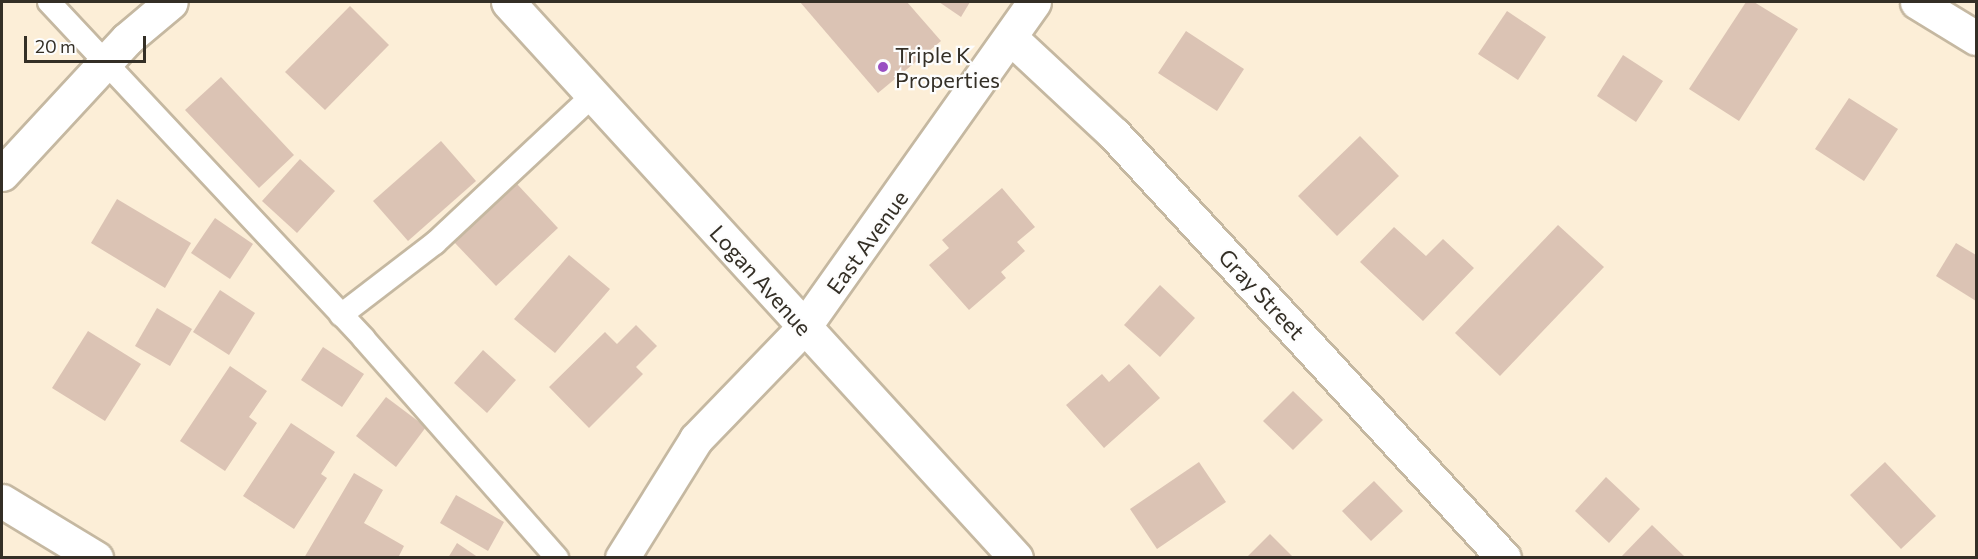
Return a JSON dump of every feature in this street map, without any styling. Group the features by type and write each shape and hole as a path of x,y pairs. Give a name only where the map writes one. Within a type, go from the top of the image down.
{"street":[{"path":"2,174 106,60 171,2"},
{"name":"Logan Avenue","path":"508,2 1016,558"},
{"name":"East Avenue","path":"622,558 696,439 804,327 1012,39 1034,2"},
{"path":"1917,2 1977,38"},
{"name":"Gray Street","path":"1012,39 1114,134 1504,558"},
{"path":"2,501 96,558"}],"lane":[{"path":"49,2 106,60 341,315 557,558"},
{"path":"341,315 435,243 592,95"}],"building":[{"name":"Triple K Properties","path":"800,2 907,2 941,41 878,93"},
{"path":"939,2 970,2 961,17"},
{"path":"1746,2 1754,2 1798,29 1739,121 1689,89"},
{"path":"350,6 389,45 325,110 285,72"},
{"path":"1507,11 1546,37 1518,80 1478,54"},
{"path":"1186,31 1244,69 1217,111 1158,73"},
{"path":"1623,55 1663,81 1636,122 1597,96"},
{"path":"221,77 294,155 259,188 185,110"},
{"path":"1849,98 1898,129 1864,181 1815,149"},
{"path":"1360,136 1399,176 1337,236 1298,196"},
{"path":"441,141 476,181 408,241 373,201"},
{"path":"300,159 335,191 297,233 262,201"},
{"path":"517,184 558,228 496,286 454,242"},
{"path":"1002,188 1035,227 1017,242 1025,251 1001,272 1006,278 969,310 929,265 949,248 942,240"},
{"path":"117,199 191,243 165,288 91,243"},
{"path":"215,218 253,244 230,279 191,253"},
{"path":"1558,225 1604,267 1500,376 1455,333"},
{"path":"1394,227 1426,256 1443,239 1474,268 1423,321 1360,262"},
{"path":"1956,243 1976,255 1976,301 1936,276"},
{"path":"569,255 610,289 555,353 514,319"},
{"path":"1160,285 1195,318 1160,357 1124,325"},
{"path":"220,290 255,313 229,355 193,332"},
{"path":"157,308 192,329 170,366 135,346"},
{"path":"636,325 657,346 636,367 643,374 589,428 549,387 605,332 617,344"},
{"path":"88,331 141,364 105,421 52,388"},
{"path":"323,347 364,374 342,407 301,380"},
{"path":"483,350 516,380 487,413 454,383"},
{"path":"1129,364 1160,398 1104,448 1066,405 1102,374 1109,382"},
{"path":"230,366 267,391 249,417 257,423 225,471 180,441"},
{"path":"1293,391 1323,420 1293,450 1263,421"},
{"path":"386,397 426,427 396,467 356,436"},
{"path":"291,423 335,452 321,474 327,478 294,529 243,496"},
{"path":"1199,462 1226,502 1157,549 1130,509"},
{"path":"1885,462 1936,516 1901,549 1850,495"},
{"path":"354,473 383,490 364,523 404,546 398,558 304,558"},
{"path":"1606,477 1640,509 1609,543 1575,511"},
{"path":"1374,481 1403,511 1371,541 1342,511"},
{"path":"456,495 504,522 488,551 440,523"},
{"path":"1652,525 1684,556 1620,558"},
{"path":"1270,534 1294,558 1246,558"},
{"path":"457,543 479,558 448,558"}],"place":[{"name":"Triple K Properties","path":"883,67"}]}
